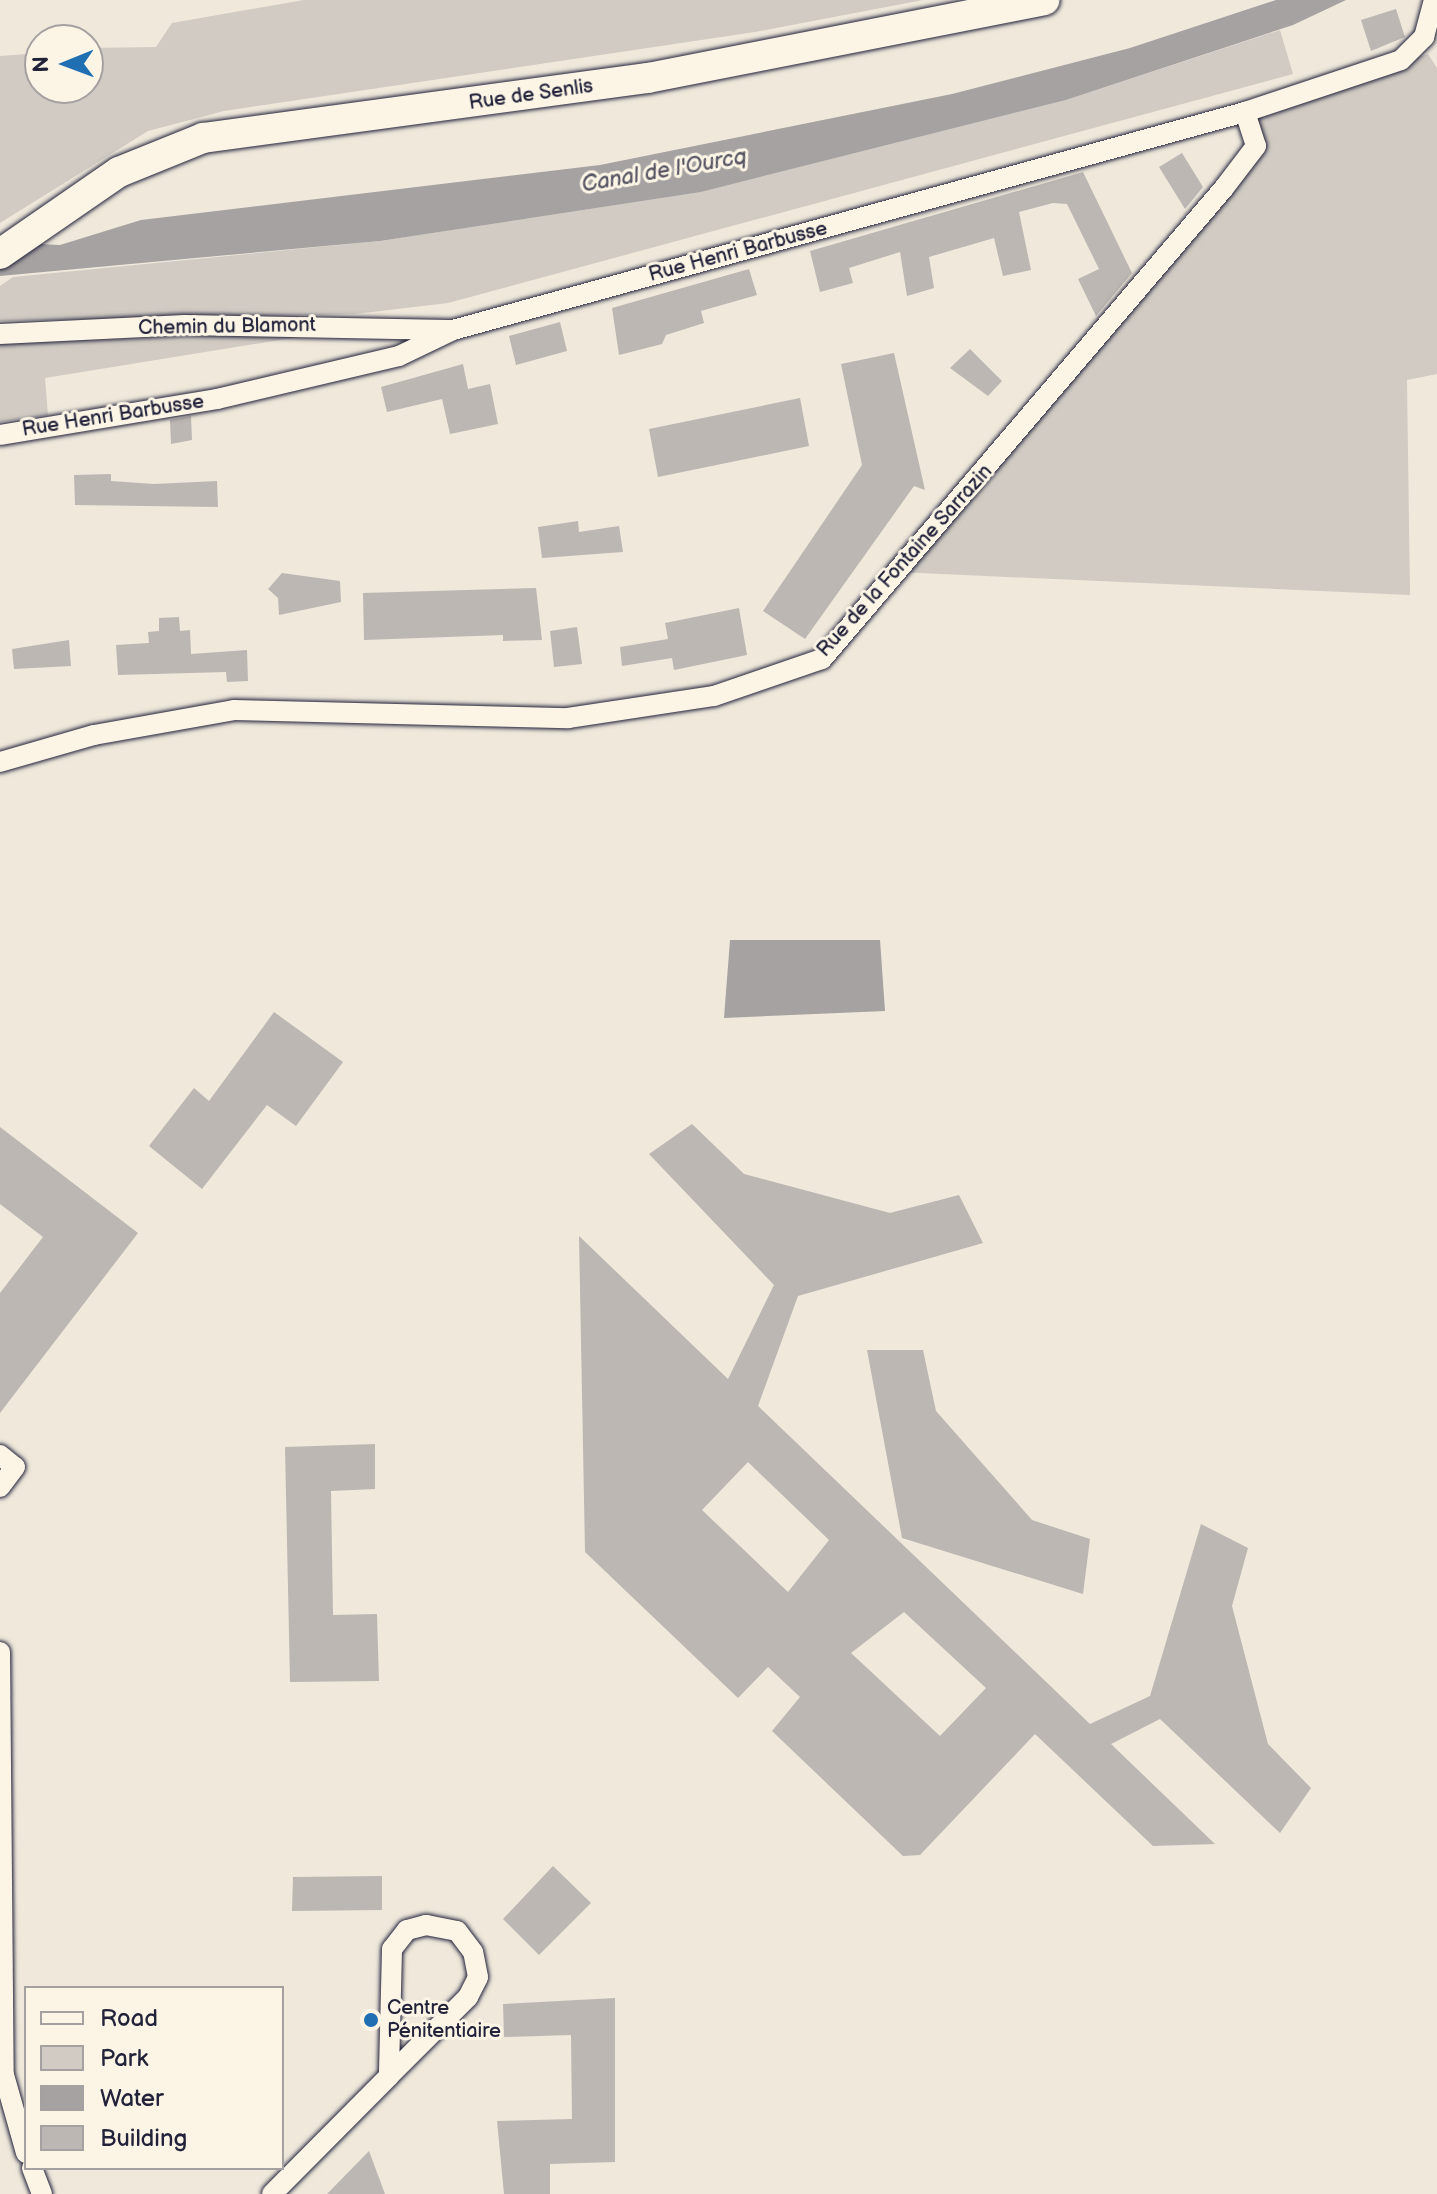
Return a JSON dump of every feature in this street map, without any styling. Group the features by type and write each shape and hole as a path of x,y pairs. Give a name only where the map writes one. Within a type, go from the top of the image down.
{"main road":[{"name":"Rue de Senlis","path":"0,254 119,172 203,138 648,78 1044,0"}],"street":[{"name":"Rue Henri Barbusse","path":"0,435 217,399 399,356 453,330 1245,112 1401,60 1424,37 1434,0"},
{"name":"Rue de la Fontaine Sarrazin","path":"0,762 94,735 234,710 568,718 714,696 822,659 1224,188 1256,146 1245,112"},
{"name":"Chemin du Blamont","path":"0,334 185,325 453,330"},
{"path":"0,1455 15,1467 0,1487"},
{"path":"0,1652 4,2075 24,2146"},
{"path":"272,2194 468,1997 478,1977 473,1952 457,1931 426,1925 407,1930 392,1949 389,2076"},
{"path":"33,2170 42,2194"}],"green space":[{"path":"304,0 923,0 755,32 224,111 148,131 0,223 0,56 24,54 24,104 104,104 104,48 156,47 172,23"},
{"path":"1280,30 1293,74 448,303 355,314 0,321 0,286 13,277 380,241 700,192 1066,100"},
{"path":"1428,54 1437,68 1437,374 1407,380 1410,595 898,572 1256,146 1246,112"},
{"path":"329,332 45,378 48,415 0,422 0,343"}],"water":[{"name":"Canal de l'Ourcq","path":"1276,0 1346,0 1293,25 1066,100 701,192 380,241 0,276 0,242 60,245 141,220 600,165 952,94 1130,48"},
{"path":"730,940 880,940 885,1011 724,1018"}],"building":[{"path":"1396,9 1405,37 1371,51 1361,20"},
{"path":"1182,153 1203,187 1185,209 1159,167"},
{"path":"1083,172 1132,273 1096,316 1078,279 1099,269 1067,204 1053,203 1019,212 1031,270 1003,276 994,238 929,257 934,288 907,296 900,252 849,268 853,283 820,292 810,251"},
{"path":"749,269 757,295 701,311 704,323 666,335 662,344 619,355 612,308"},
{"path":"560,322 567,351 516,365 509,336"},
{"path":"970,349 1002,381 988,396 950,368"},
{"path":"894,353 925,490 914,486 805,639 763,611 862,465 841,364"},
{"path":"463,364 468,389 490,384 498,424 450,434 442,399 387,412 381,387"},
{"path":"800,398 809,446 658,477 649,429"},
{"path":"191,416 192,440 171,444 170,420"},
{"path":"111,474 111,481 154,484 217,481 218,507 75,505 74,475"},
{"path":"578,521 579,532 619,526 623,552 542,558 538,527"},
{"path":"282,573 340,581 341,602 279,615 278,598 268,589"},
{"path":"536,588 542,640 503,641 503,635 364,640 363,593"},
{"path":"739,608 747,655 674,670 672,658 622,666 620,647 668,639 665,623"},
{"path":"179,617 180,631 190,630 191,654 247,650 248,681 227,682 226,672 118,675 116,645 149,643 148,632 159,631 159,618"},
{"path":"577,627 582,664 554,667 550,631"},
{"path":"69,640 71,666 14,669 12,649"},
{"path":"274,1012 343,1062 296,1126 267,1105 202,1189 149,1146 194,1088 209,1101"},
{"path":"692,1124 744,1174 890,1213 959,1195 983,1243 798,1296 758,1406 1090,1724 1150,1696 1201,1524 1248,1548 1232,1606 1268,1744 1311,1788 1280,1833 1160,1719 1111,1744 1215,1844 1153,1846 1035,1734 920,1855 903,1856 772,1731 800,1697 768,1667 738,1698 585,1552 579,1236 728,1379 774,1285 649,1154","holes":["748,1462 829,1540 788,1592 702,1510","904,1612 986,1688 940,1736 851,1653"]},
{"path":"0,1127 138,1233 0,1413 0,1293 43,1237 0,1204"},
{"path":"867,1350 923,1350 936,1411 1032,1520 1090,1539 1083,1594 902,1538"},
{"path":"375,1444 375,1489 331,1491 333,1615 377,1614 379,1681 290,1682 285,1447"},
{"path":"553,1866 591,1903 539,1955 503,1919"},
{"path":"382,1876 382,1910 292,1911 293,1877"},
{"path":"615,1998 615,2162 550,2164 550,2194 504,2194 497,2121 572,2119 571,2035 504,2037 503,2004"},
{"path":"369,2151 385,2194 327,2194"}],"place":[{"name":"Centre Pénitentiaire","path":"371,2020"}]}
